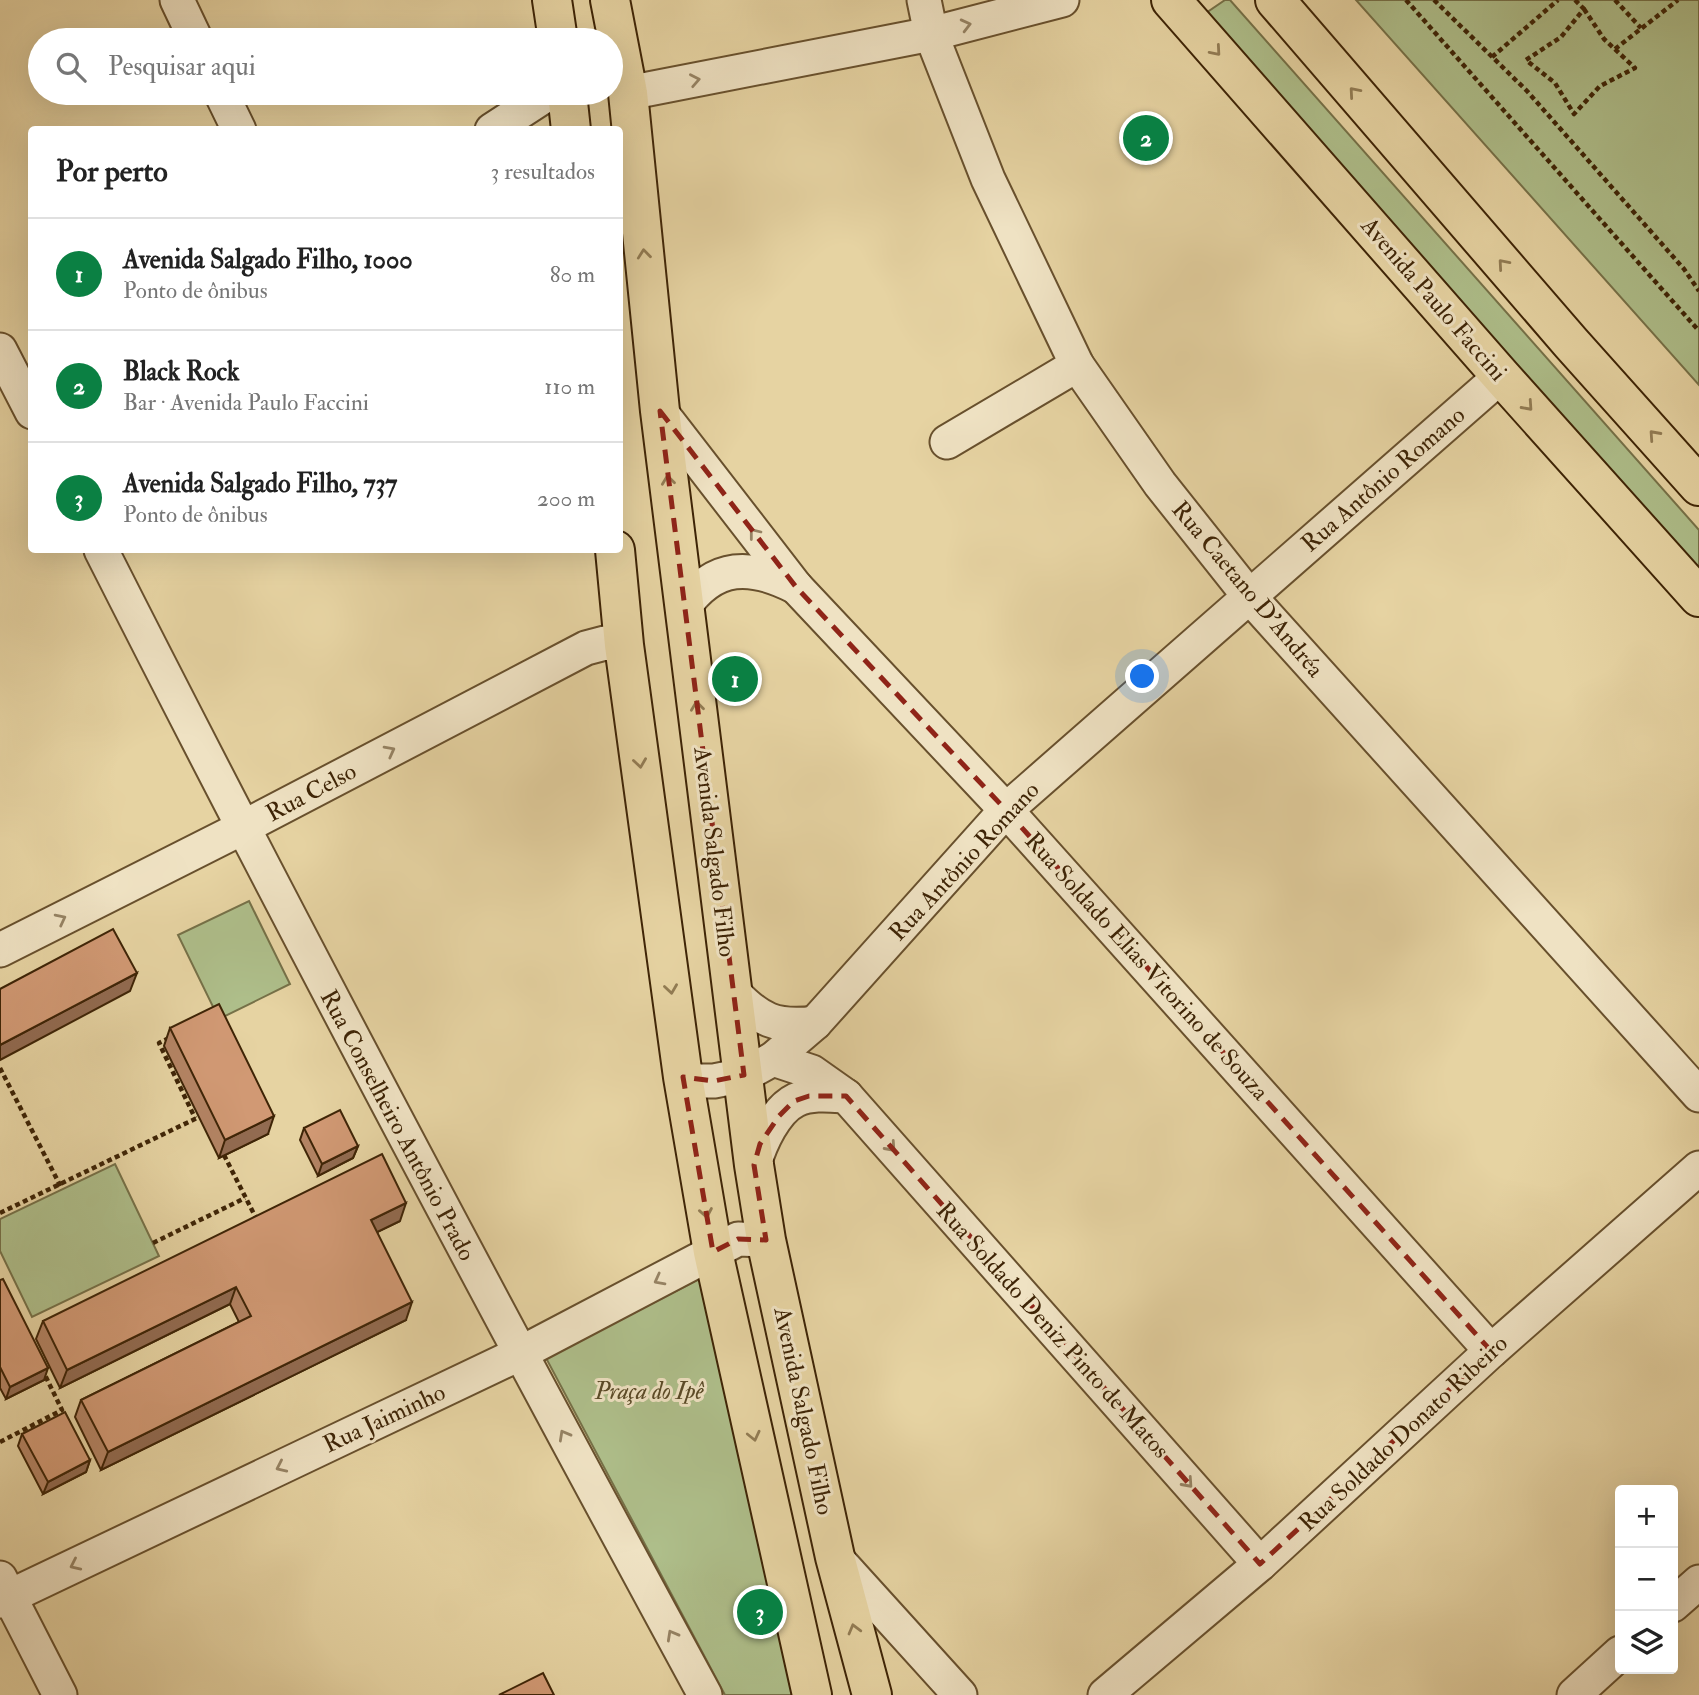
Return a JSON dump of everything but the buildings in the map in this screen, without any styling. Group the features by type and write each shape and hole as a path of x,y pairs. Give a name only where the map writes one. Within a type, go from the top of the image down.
{"main road":[{"path":"552,0 556,28"},
{"name":"Avenida Salgado Filho","path":"610,0 615,28"},
{"name":"Avenida Paulo Faccini","path":"1171,0 1699,597"},
{"path":"1275,0 1571,343 1699,486"},
{"name":"Avenida Salgado Filho","path":"623,67 628,93 660,411 733,992 758,1067 754,1165 766,1240 835,1557 872,1695"},
{"path":"568,105 571,126"},
{"path":"615,553 624,645 683,1077 713,1252 812,1695"}],"street":[{"path":"177,0 190,28"},
{"name":"Rua Caetano D'Andréa","path":"924,0 931,34 988,180 1077,365 1160,484 1249,596 1699,1096"},
{"path":"628,93 931,34 1062,0"},
{"path":"228,105 237,126"},
{"path":"498,126 531,105"},
{"path":"0,350 28,404"},
{"path":"947,442 1077,365"},
{"name":"Rua Antônio Romano","path":"758,1067 815,1023 1006,810 1501,376"},
{"name":"Rua Soldado Elias Vitorino de Souza","path":"660,411 796,587 1006,810 1491,1351"},
{"name":"Rua Conselheiro Antônio Prado","path":"103,553 242,828 519,1354 705,1695"},
{"name":"Rua Soldado Elias Vitorino de Souza","path":"684,607 696,590 709,580 730,572 751,571 772,575 796,587"},
{"name":"Rua Celso","path":"0,950 242,828 586,648 605,643 624,645"},
{"path":"733,992 749,1009 769,1021 792,1026 815,1023"},
{"path":"683,1077 714,1081 758,1067"},
{"name":"Rua Soldado Deniz Pinto de Matos","path":"758,1067 812,1072 846,1096 1260,1564"},
{"path":"754,1165 760,1144 768,1130 794,1101 824,1095 846,1096"},
{"name":"Rua Soldado Donato Ribeiro","path":"1105,1695 1260,1564 1491,1351 1699,1168"},
{"name":"Rua Jaiminho","path":"3,1592 519,1354 738,1239 766,1240"},
{"path":"835,1557 960,1695"},
{"path":"3,1592 60,1695"},
{"path":"1574,1695 1615,1658"}],"path":[{"path":"1406,0 1699,331"},
{"path":"1434,0 1527,91 1684,269 1699,290"},
{"path":"1492,57 1558,0"},
{"path":"1575,0 1584,9 1604,39 1635,68 1600,86 1574,114 1555,83 1526,60 1561,37 1584,9"},
{"path":"1615,0 1641,28"},
{"path":"1615,50 1678,0"},
{"path":"0,1213 61,1186 197,1117 159,1043 171,1037"},
{"path":"0,1068 61,1186"},
{"path":"224,1155 261,1228"},
{"path":"153,1243 246,1198"},
{"path":"0,1442 62,1410 37,1360"}],"highlighted area":[{"path":"660,411 796,587 1006,810 1491,1351 1260,1564 846,1096 809,1096 794,1101 779,1116 760,1144 754,1165 766,1240 738,1239 713,1252 683,1077 714,1081 744,1075"}],"green space":[{"path":"1225,0 1230,0 1699,530 1699,576 1206,13"},
{"path":"1356,0 1699,0 1699,385"},
{"path":"249,901 290,984 219,1019 178,935"},
{"path":"115,1164 159,1256 32,1317 0,1251 0,1219"},
{"name":"Praça do Ipê","path":"701,1278 794,1695 725,1695 546,1358"}],"place":[{"name":"Black Rock","path":"1146,138"},
{"name":"Avenida Salgado Filho, 1000","path":"735,679"},
{"name":"Avenida Salgado Filho, 737","path":"760,1612"}]}
